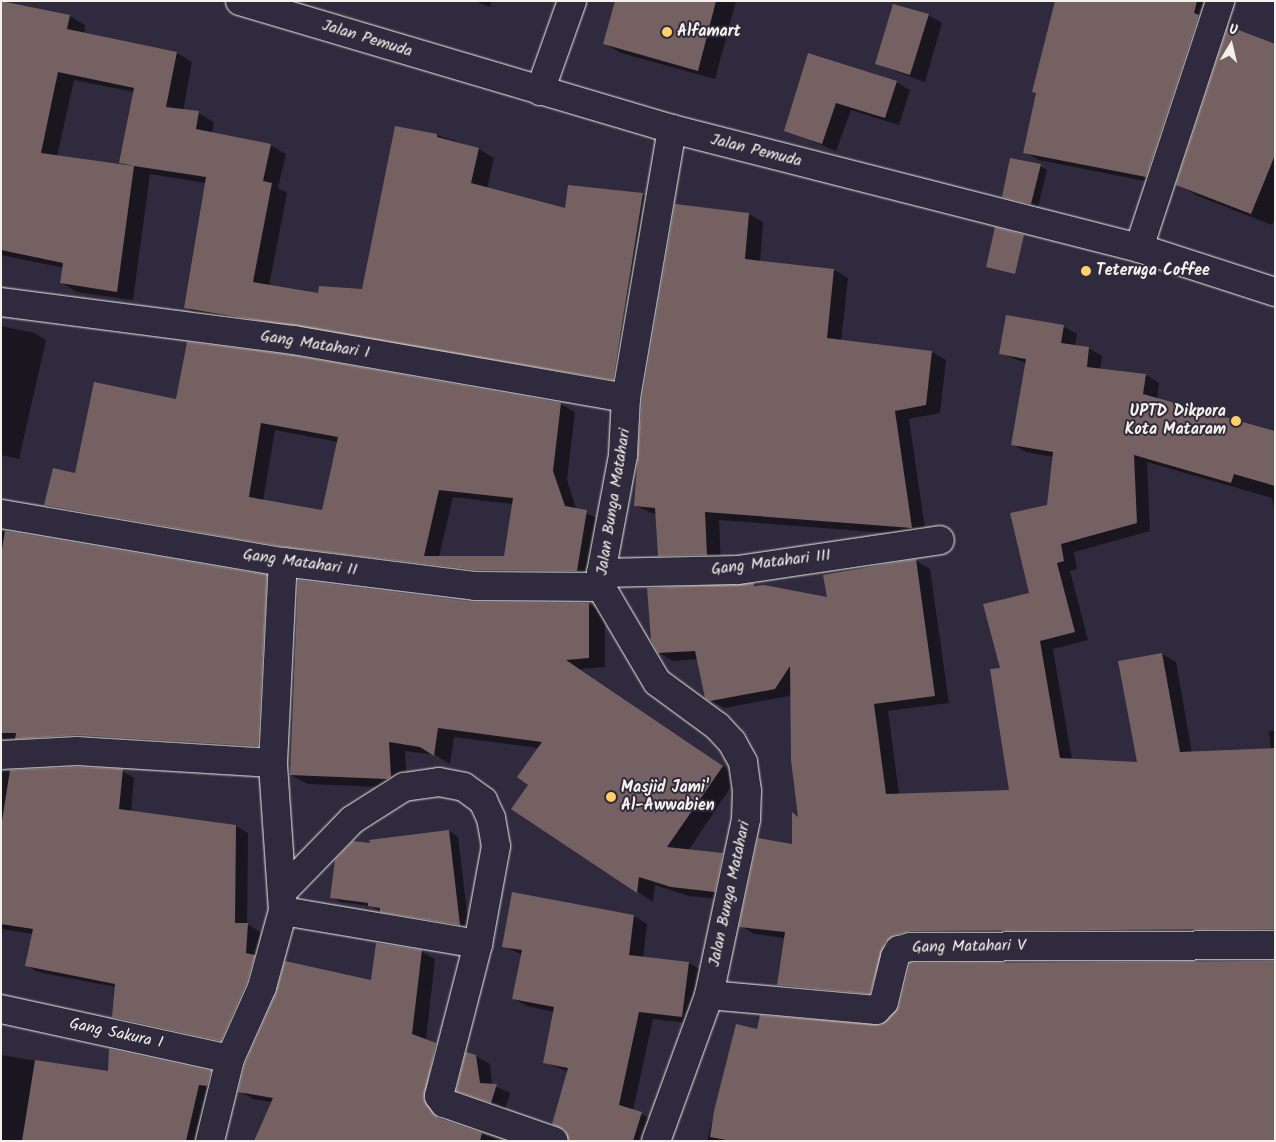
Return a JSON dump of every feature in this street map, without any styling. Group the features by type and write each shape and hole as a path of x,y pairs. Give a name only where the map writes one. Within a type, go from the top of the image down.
{"street":[{"name":"Jalan Pemuda","path":"240,1 672,129 1139,248 1275,292"},
{"path":"540,91 572,1"},
{"path":"1139,248 1220,1"},
{"name":"Jalan Bunga Matahari","path":"661,1140 709,995 746,818 746,774 738,753 725,733 657,682 647,670 601,580 623,456 626,398 672,129"},
{"name":"Gang Matahari I","path":"1,302 294,340 626,398"},
{"name":"Gang Matahari II","path":"1,514 283,562 476,586 601,580"},
{"name":"Gang Matahari III","path":"601,580 738,570 940,540"},
{"path":"210,1141 230,1059 262,987 284,900 273,763 283,562"},
{"path":"1,755 77,751 273,763"},
{"path":"284,900 352,820 404,787 439,782 464,787 483,801 491,818 496,846 478,944 439,1096 444,1103 554,1141"},
{"path":"284,900 478,944"},
{"name":"Gang Matahari V","path":"709,995 876,1010 884,1002 895,957 899,950 910,947 1275,945"},
{"name":"Gang Sakura I","path":"1,1009 230,1059"}],"building":[{"path":"1,1 70,15 67,29 177,52 166,107 199,111 196,129 271,144 263,181 272,183 253,282 318,293 319,286 362,289 395,126 437,134 437,137 479,148 471,183 565,208 568,185 643,193 613,380 184,308 206,177 134,166 117,292 60,283 63,263 1,250","holes":["58,72 134,88 119,163 134,166 41,153"]},
{"path":"615,1 716,1 698,71 603,44"},
{"path":"1055,1 1197,1 1194,13 1199,15 1146,177 1023,153 1036,93 1032,92"},
{"path":"893,4 929,14 910,75 875,64"},
{"path":"1228,26 1275,44 1275,155 1251,214 1176,185"},
{"path":"808,53 897,81 885,118 836,103 822,144 784,131"},
{"path":"1010,158 1041,164 1031,204 1002,197"},
{"path":"675,204 749,213 745,259 834,269 827,338 932,351 926,405 895,411 912,528 705,512 707,555 658,556 655,508 634,506 642,400"},
{"path":"995,227 1024,235 1015,274 986,267"},
{"path":"1006,315 1064,325 1061,343 1089,347 1087,367 1146,374 1143,394 1275,431 1275,486 1234,474 1231,483 1134,455 1137,523 1061,544 1064,561 1057,563 1075,632 1040,641 1060,758 1137,762 1118,661 1162,653 1180,752 1275,748 1275,929 910,931 895,935 885,942 870,994 777,985 785,932 739,927 758,838 792,844 792,812 798,817 791,760 790,666 775,689 710,701 705,698 695,651 658,653 651,640 647,588 754,583 754,586 764,585 827,597 823,575 916,559 935,696 874,704 886,794 1009,790 990,669 1000,668 983,604 1029,593 1010,513 1047,505 1053,452 1011,445 1026,359 999,354"},
{"path":"187,342 292,355 561,403 553,471 565,506 587,510 577,571 476,570 285,547 44,505 53,468 75,473 94,382 176,399","holes":["261,423 338,437 322,510 249,497","439,490 513,498 504,556 424,556"]},
{"path":"5,531 267,575 258,746 78,735 15,739 16,733 1,733 1,555"},
{"path":"298,580 473,602 589,603 589,658 566,660 723,766 667,847 723,853 715,892 671,887 639,877 637,893 511,809 528,785 517,777 542,742 438,728 434,756 420,747 389,742 391,777 387,779 290,775"},
{"path":"77,767 123,769 119,809 236,825 235,923 248,923 246,953 255,955 247,982 221,1041 112,1017 115,984 25,966 33,929 1,924 1,827 10,770"},
{"path":"449,830 460,925 380,912 380,908 368,906 368,903 330,898 335,860 353,841 370,843 369,840"},
{"path":"512,892 634,915 629,955 689,962 682,1017 639,1012 619,1105 642,1112 633,1141 569,1141 565,1130 552,1124 568,1068 543,1063 554,1007 512,999 522,950 502,947"},
{"path":"376,943 422,950 412,1034 436,1043 424,1099 438,1118 482,1133 480,1141 254,1141 273,1098 238,1092 245,1064 276,993 285,961 371,980"},
{"path":"1275,961 1275,1141 732,1141 710,1137 714,1111 736,1024 757,1029 760,1015 881,1025 899,1006 910,963"},
{"path":"109,1049 211,1071 207,1086 199,1085 186,1141 22,1141 35,1060 108,1071"},
{"path":"466,1052 476,1055 480,1083 497,1084 491,1103 456,1091"}],"place":[{"name":"Alfamart","path":"667,32"},
{"name":"Teteruga Coffee","path":"1086,271"},
{"name":"UPTD Dikpora Kota Mataram","path":"1236,421"},
{"name":"Masjid Jami' Al-Awwabien","path":"611,797"}]}
